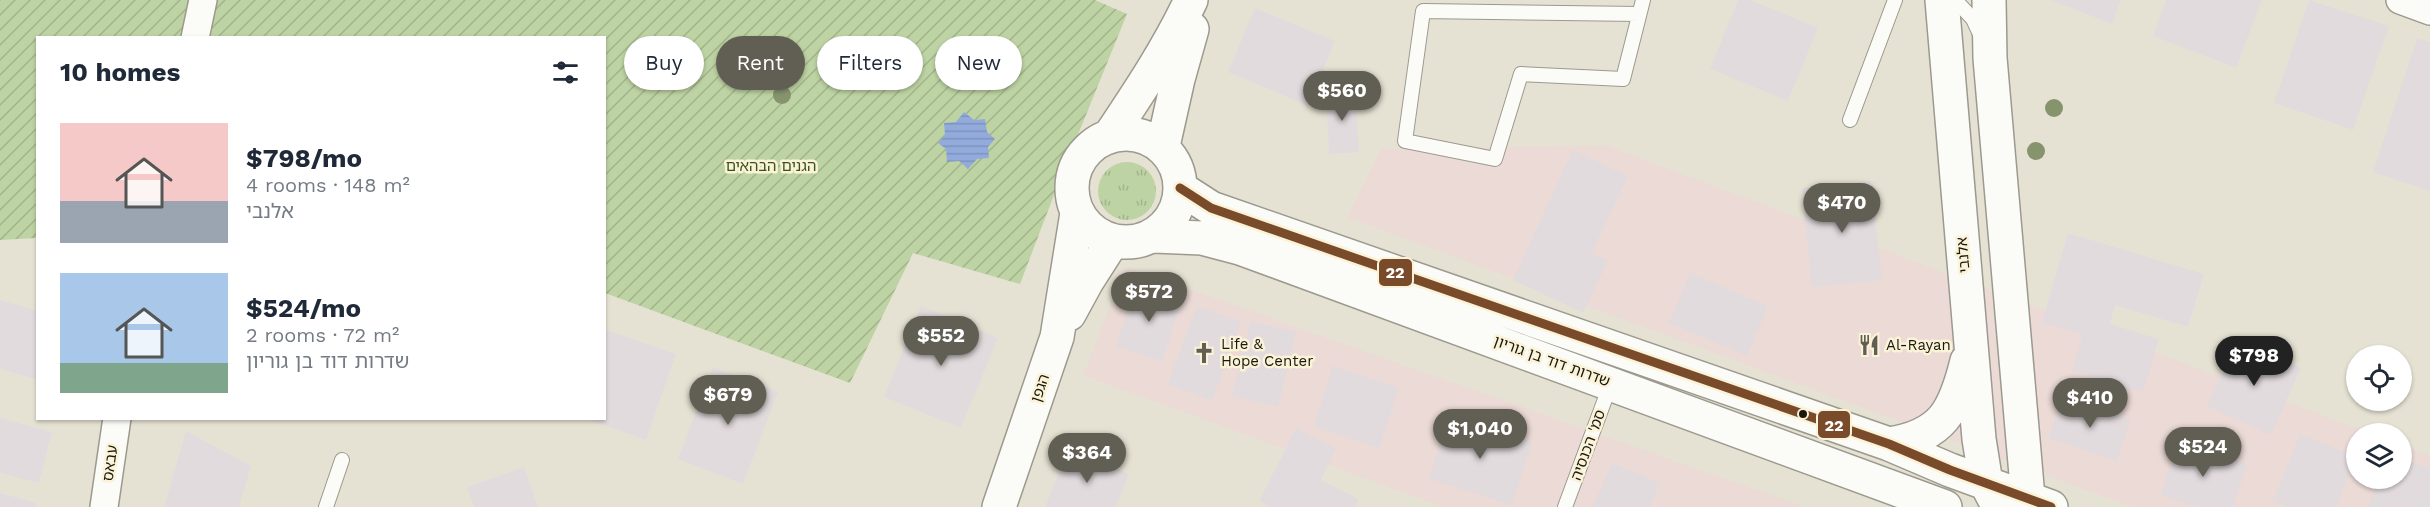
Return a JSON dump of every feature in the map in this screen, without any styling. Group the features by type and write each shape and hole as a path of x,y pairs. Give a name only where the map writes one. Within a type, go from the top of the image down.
{"street":[{"path":"195,36 203,0"},
{"path":"1109,137 1176,33 1191,0"},
{"path":"1163,146 1178,79 1200,0"},
{"name":"אלנבי","path":"1942,0 1970,347 2017,500"},
{"path":"1989,0 1990,58 2017,500"},
{"path":"2400,0 2430,11"},
{"path":"1127,134 1145,136 1163,146 1178,172 1180,188 1174,213 1167,224 1154,236 1120,243 1101,238 1088,228 1077,213 1072,195 1072,177 1080,160 1092,146 1109,137 1127,134"},
{"name":"שדרות דוד בן גוריון","path":"1180,188 1211,208 1889,444 2017,500"},
{"name":"הגפן","path":"1057,337 1077,213"},
{"name":"שדרות דוד בן גוריון","path":"1154,236 1202,238 1240,248 1946,507"},
{"name":"הגפן","path":"999,507 1057,337 1087,281 1112,242"},
{"path":"1889,444 1915,440 1935,428 1945,417 1956,398 1970,347"},
{"name":"עבאס","path":"104,507 117,420"}],"lane":[{"path":"1639,14 1424,11 1405,141 1495,159 1521,74 1623,79 1643,0"},
{"path":"1850,120 1894,0"},
{"path":"1955,0 1973,19 1990,58"},
{"name":"סמ' הכנסיה","path":"1565,507 1611,383"},
{"path":"326,507 342,460"}],"shaded area":[{"path":"1607,146 2346,424 2346,489 2412,489 2412,449 2430,456 2430,507 2132,507 1347,217 1381,149"},
{"path":"1126,267 1805,507 1443,507 1083,375"}],"green space":[{"name":"הגנים הבהאים","path":"0,0 1095,0 1127,14 1020,284 913,253 850,383 606,293 606,36 36,36 36,238 0,240"},
{"path":"1127,162 1138,164 1151,175 1156,191 1154,202 1143,215 1127,220 1116,218 1103,207 1098,191 1100,180 1111,167"}],"water":[{"path":"964,112 974,120 985,119 987,132 995,139 988,147 989,158 977,159 968,169 959,161 947,162 946,149 938,143 945,135 944,123 956,122"}],"building":[{"path":"1738,0 1751,0 1818,28 1788,101 1710,69"},
{"path":"2051,0 2121,0 2112,24"},
{"path":"2166,0 2262,0 2236,68 2153,36"},
{"path":"2309,0 2389,26 2353,130 2274,103"},
{"path":"1255,8 1335,41 1308,106 1228,72"},
{"path":"2417,38 2430,42 2430,191 2373,172"},
{"path":"1355,90 1359,152 1329,154 1326,92"},
{"path":"1573,150 1628,176 1591,254 1608,260 1583,313 1513,280"},
{"path":"1871,181 1882,280 1812,287 1802,188"},
{"path":"2068,233 2204,274 2188,327 2115,305 2110,324 2159,339 2143,392 2072,370 2083,335 2042,322"},
{"path":"1690,273 1768,306 1747,356 1669,323"},
{"path":"1135,286 1182,301 1162,361 1116,346"},
{"path":"0,300 36,310 36,379 0,369"},
{"path":"921,306 998,338 961,428 884,397"},
{"name":"Life & Hope Center","path":"1197,306 1241,322 1212,401 1168,384"},
{"path":"1251,321 1296,332 1278,407 1232,396"},
{"path":"606,330 676,354 646,440 590,420 606,420"},
{"path":"2238,339 2301,368 2271,435 2207,406"},
{"path":"1333,366 1399,388 1379,448 1314,426"},
{"path":"713,367 778,392 743,484 678,459"},
{"path":"2063,397 2130,420 2117,461 2049,438"},
{"path":"1449,414 1532,441 1512,505 1429,479"},
{"path":"0,418 52,432 39,483 0,473"},
{"path":"1296,428 1336,449 1321,480 1359,499 1355,507 1270,507 1259,501"},
{"path":"186,431 251,466 239,507 164,507"},
{"path":"2300,434 2346,453 2346,482 2336,507 2287,507 2273,501"},
{"path":"2178,441 2247,464 2233,507 2198,507 2161,495"},
{"path":"1068,450 1129,474 1116,507 1045,507"},
{"path":"2412,462 2430,469 2430,507 2368,507 2375,489 2412,489"},
{"path":"1612,463 1660,483 1650,507 1593,507"},
{"path":"524,467 538,507 474,507 467,487"},
{"path":"0,493 37,503 36,507 0,507"}],"transit line":[{"name":"22","path":"1180,188 1211,208 1889,444 1950,470 2051,507"}],"place":[{"name":"Al-Rayan","path":"1869,345"},
{"name":"Life & Hope Center","path":"1204,353"}]}
